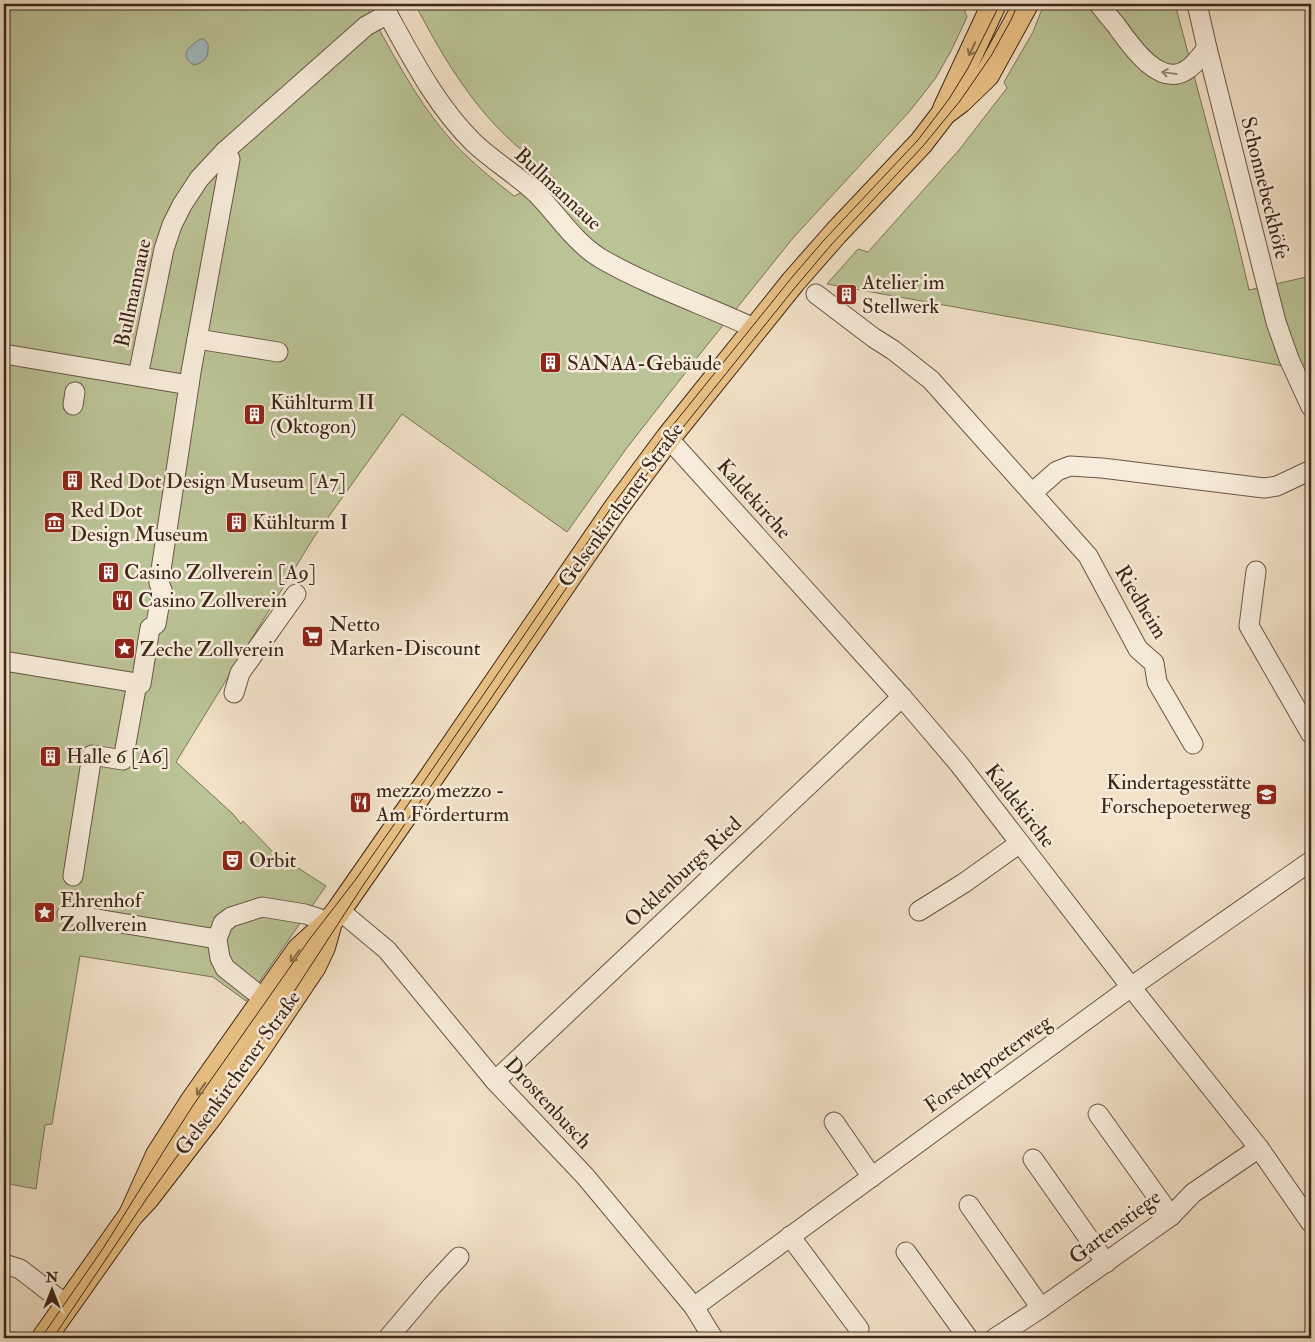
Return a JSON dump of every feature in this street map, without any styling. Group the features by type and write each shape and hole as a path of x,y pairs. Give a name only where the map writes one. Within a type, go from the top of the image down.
{"main road":[{"name":"Gelsenkirchener Straße","path":"944,113 993,4"},
{"name":"Gelsenkirchener Straße","path":"131,1215 158,1155 192,1102 299,950 334,916 432,777 616,508 668,438 793,282 921,143 944,113 960,101 987,75 1021,14"},
{"name":"Gelsenkirchener Straße","path":"44,1338 131,1215 147,1198 254,1057 314,966 334,916"}],"street":[{"path":"993,4 1021,14"},
{"path":"1099,4 1146,62 1162,72 1172,74 1184,72 1195,64 1207,48"},
{"name":"Schonnebeckhöfe","path":"1197,4 1276,322 1288,359 1311,407"},
{"name":"Bullmannaue","path":"138,376 162,259 172,225 199,179 225,151 385,9 426,81 454,120 485,152 533,191 589,250 644,280 756,329"},
{"path":"4,661 141,684 150,628 156,624 162,590 159,583 189,385 230,159 225,151"},
{"name":"Riedheim","path":"816,294 931,380 1088,556 1138,649 1154,663 1157,682 1194,744"},
{"path":"197,339 278,352"},
{"path":"4,354 75,384 138,376 189,385"},
{"name":"Kaldekirche","path":"668,438 902,696 959,764 1131,988 1259,1148 1311,1223"},
{"path":"1032,493 1057,471 1070,466 1102,468 1264,488 1277,486 1311,470"},
{"path":"1256,571 1248,626 1311,734"},
{"path":"234,692 240,673 296,594"},
{"path":"73,876 92,755 123,760 137,683"},
{"name":"Ocklenburgs Ried","path":"495,1081 902,696"},
{"path":"919,911 964,884 1020,843"},
{"name":"Forschepoeterweg","path":"694,1307 1131,988 1311,861"},
{"path":"67,914 217,939 223,923 231,917 262,907 305,914 334,916"},
{"name":"Drostenbusch","path":"334,916 387,950 495,1081 586,1176 694,1307 713,1338"},
{"name":"Gelsenkirchener Straße","path":"217,939 220,958 224,968 264,999"},
{"path":"1098,1114 1171,1216"},
{"path":"834,1122 872,1177"},
{"name":"Gartenstiege","path":"995,1338 1106,1263 1171,1216 1193,1193 1259,1148"},
{"path":"1033,1159 1106,1263"},
{"path":"969,1205 1041,1308"},
{"path":"790,1236 859,1329"},
{"path":"906,1252 968,1338"},
{"path":"388,1338 459,1257"},
{"path":"4,1264 20,1270 68,1306"}],"green space":[{"name":"Zeche Zollverein","path":"4,4 365,4 402,71 434,119 470,159 514,196 554,178 508,138 480,108 434,40 415,4 961,4 967,17 935,79 909,112 793,238 626,449 567,532 402,414 314,537 176,762 233,814 241,824 243,821 272,851 326,886 246,1001 213,977 80,956 52,1124 45,1125 36,1189 4,1183"},
{"path":"1044,4 1175,4 1234,226 1249,290 1311,276 1311,371 827,284 858,249 868,252 959,150 1007,88 1004,82 1033,32"}],"water":[{"path":"200,39 204,39 208,44 208,52 204,60 194,65 189,61 186,54 189,48"}],"tram line":[{"path":"41,1338 104,1247 194,1104 309,940 356,879 613,505 664,436 793,276 918,140 949,99 968,68 1000,4"},
{"path":"53,1338 147,1198 280,1013 364,884 619,511 672,441 793,290 831,245 923,146 960,101 991,56 1018,4"}],"place":[{"name":"Atelier im Stellwerk","path":"846,294"},
{"name":"SANAA-Gebäude","path":"551,363"},
{"name":"Kühlturm II (Oktogon)","path":"254,414"},
{"name":"Red Dot Design Museum [A7]","path":"73,481"},
{"name":"Red Dot Design Museum","path":"54,522"},
{"name":"Kühlturm I","path":"236,522"},
{"name":"Casino Zollverein [A9]","path":"108,572"},
{"name":"Casino Zollverein","path":"122,600"},
{"name":"Netto Marken-Discount","path":"313,636"},
{"name":"Zeche Zollverein","path":"124,649"},
{"name":"Halle 6 [A6]","path":"50,756"},
{"name":"Kindertagesstätte Forschepoeterweg","path":"1267,794"},
{"name":"mezzo mezzo - Am Förderturm","path":"360,802"},
{"name":"Orbit","path":"233,860"},
{"name":"Ehrenhof Zollverein","path":"44,912"}]}
